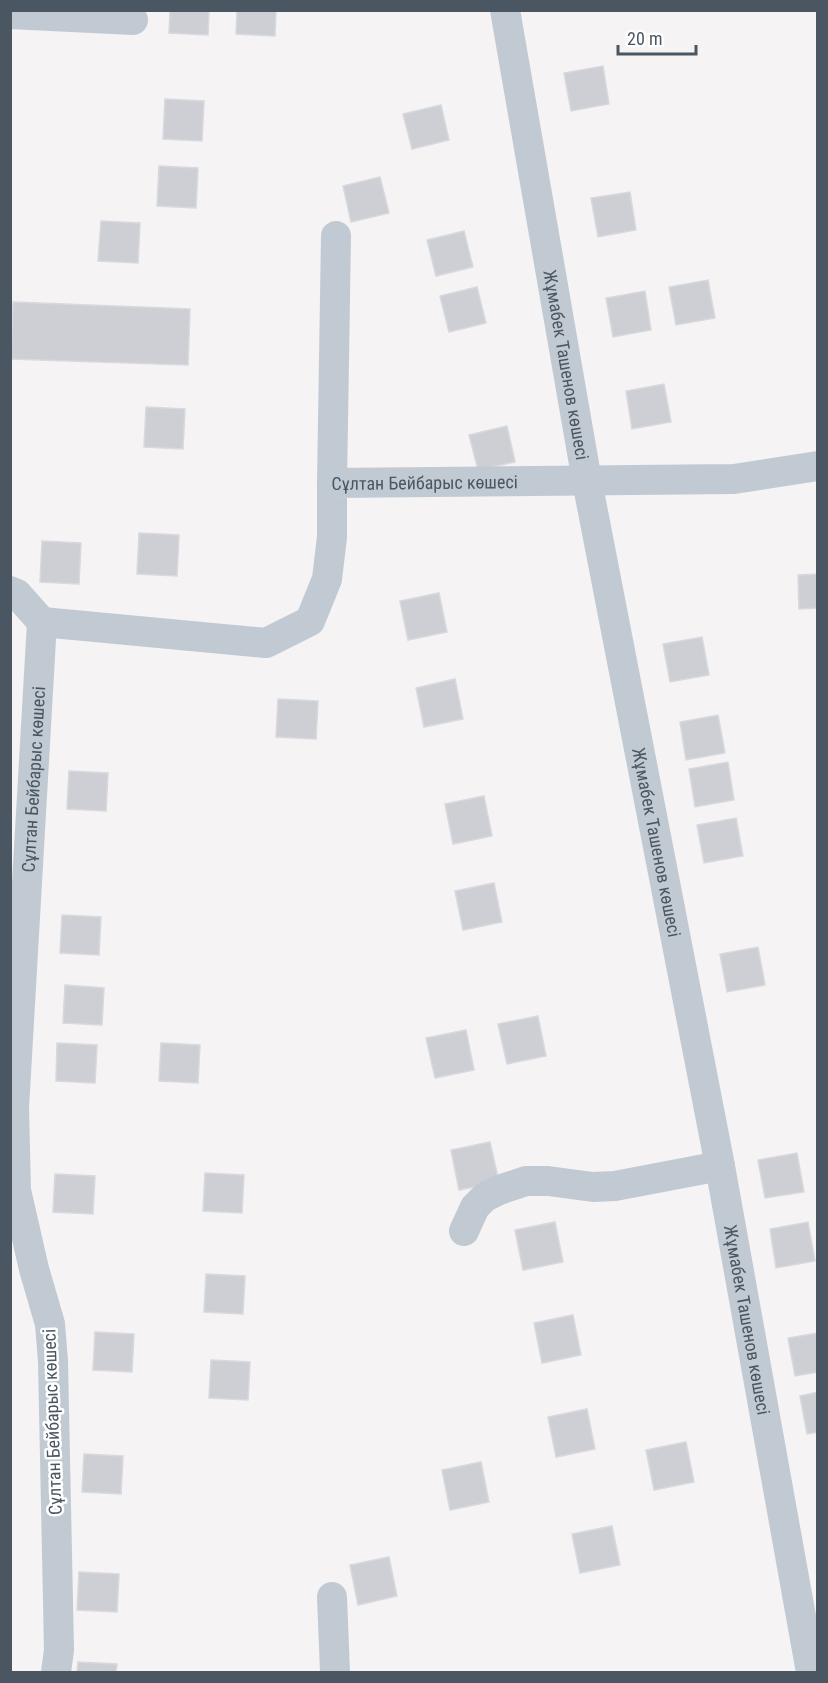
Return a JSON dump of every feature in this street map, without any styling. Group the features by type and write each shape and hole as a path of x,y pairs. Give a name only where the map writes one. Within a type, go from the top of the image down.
{"street":[{"name":"Жұмабек Ташенов көшесі","path":"505,10 587,481 720,1166 811,1672"},
{"path":"10,15 133,20"},
{"path":"332,483 336,236"},
{"name":"Сұлтан Бейбарыс көшесі","path":"56,1672 58,1650 53,1361 50,1324 34,1269 16,1190 14,1108 42,622 266,643 310,621 327,579 332,537 332,483 734,479 818,466"},
{"path":"10,591 17,594 42,622"},
{"path":"464,1231 475,1207 484,1197 526,1181 548,1181 593,1187 615,1186 720,1166"},
{"path":"332,1597 335,1672"}],"building":[{"path":"170,10 209,10 208,35 169,33"},
{"path":"237,10 276,10 275,36 236,34"},
{"path":"603,66 609,104 571,111 564,73"},
{"path":"165,99 204,101 202,141 163,139"},
{"path":"441,105 449,140 412,149 403,114"},
{"path":"159,166 198,168 196,208 157,206"},
{"path":"380,177 389,213 351,222 343,186"},
{"path":"630,192 636,230 598,237 591,198"},
{"path":"101,221 140,223 138,263 98,261"},
{"path":"464,231 473,267 436,276 427,240"},
{"path":"708,280 715,318 676,325 669,287"},
{"path":"477,287 486,323 449,332 440,296"},
{"path":"645,291 651,330 613,337 606,298"},
{"path":"13,302 190,309 188,365 11,359"},
{"path":"664,384 671,422 632,429 626,391"},
{"path":"146,407 185,409 183,449 144,447"},
{"path":"507,426 515,462 478,470 469,435"},
{"path":"139,533 179,535 177,576 137,574"},
{"path":"42,541 81,543 79,584 40,582"},
{"path":"818,574 818,608 799,609 798,575"},
{"path":"439,593 447,632 408,640 400,601"},
{"path":"702,637 709,675 670,682 663,644"},
{"path":"455,679 463,719 424,727 416,688"},
{"path":"278,699 318,701 316,739 276,737"},
{"path":"718,715 725,753 686,760 680,722"},
{"path":"728,762 734,800 695,807 689,769"},
{"path":"69,771 108,773 106,811 67,809"},
{"path":"484,796 492,836 453,844 445,804"},
{"path":"736,818 743,856 704,863 697,825"},
{"path":"494,883 502,922 463,930 455,891"},
{"path":"62,915 101,917 99,955 60,953"},
{"path":"758,947 765,985 727,992 720,954"},
{"path":"65,985 104,988 102,1025 63,1023"},
{"path":"538,1016 546,1056 507,1064 498,1024"},
{"path":"466,1030 474,1070 435,1078 426,1038"},
{"path":"57,1043 97,1045 95,1083 56,1081"},
{"path":"161,1043 200,1045 198,1083 159,1081"},
{"path":"490,1142 499,1182 459,1190 451,1150"},
{"path":"797,1153 804,1192 765,1198 758,1160"},
{"path":"205,1173 244,1175 242,1213 203,1211"},
{"path":"55,1174 95,1176 93,1214 53,1212"},
{"path":"555,1222 563,1262 523,1270 515,1230"},
{"path":"808,1222 815,1261 776,1268 770,1229"},
{"path":"206,1274 245,1276 243,1314 204,1312"},
{"path":"573,1315 581,1355 542,1363 534,1323"},
{"path":"95,1332 134,1334 132,1372 93,1370"},
{"path":"818,1333 818,1372 795,1376 788,1338"},
{"path":"211,1360 250,1362 248,1400 209,1398"},
{"path":"818,1392 818,1432 807,1434 800,1396"},
{"path":"587,1409 595,1449 556,1457 548,1417"},
{"path":"686,1442 694,1482 654,1490 646,1450"},
{"path":"84,1454 123,1456 121,1494 82,1492"},
{"path":"481,1462 489,1502 450,1510 442,1470"},
{"path":"612,1526 620,1565 580,1573 572,1534"},
{"path":"389,1557 397,1596 358,1605 350,1565"},
{"path":"79,1572 119,1574 117,1612 77,1610"},
{"path":"78,1662 117,1664 116,1672 77,1672"}]}
